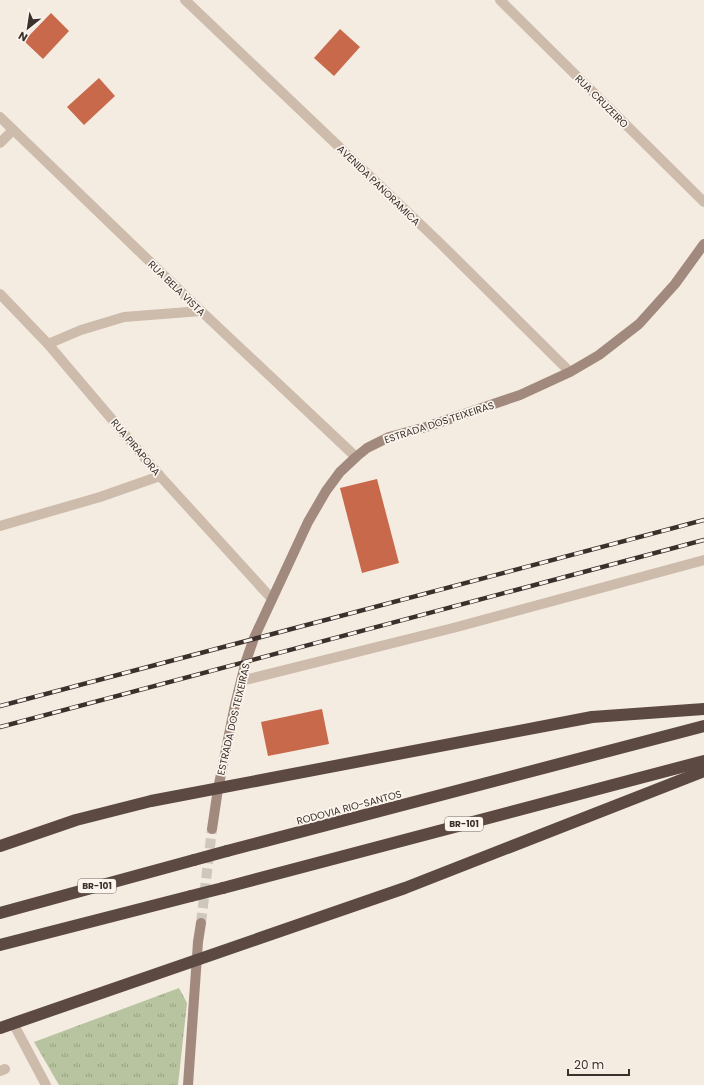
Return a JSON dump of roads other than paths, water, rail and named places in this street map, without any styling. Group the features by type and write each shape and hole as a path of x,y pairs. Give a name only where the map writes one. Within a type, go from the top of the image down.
{"highway":[{"path":"0,846 76,820 151,801 592,717 704,709"},
{"name":"RODOVIA RIO-SANTOS","path":"0,913 227,851 704,726"},
{"name":"BR-101","path":"0,946 704,760"},
{"path":"0,1028 405,888 704,771"}],"main road":[{"name":"ESTRADA DOS TEIXEIRAS","path":"212,829 218,789 235,705 246,661 254,638 308,522 326,491 340,472 367,448 389,437 426,427 520,395 570,372 599,355 639,324 675,284 704,244"},
{"path":"188,1085 201,923"}],"street":[{"name":"AVENIDA PANORAMICA","path":"185,0 440,243 570,372"},
{"name":"RUA CRUZEIRO","path":"500,0 704,202"},
{"name":"RUA BELA VISTA","path":"0,117 201,311 356,457"},
{"path":"0,143 13,130"},
{"name":"RUA PIRAPORA","path":"0,294 48,344 160,476 272,599"},
{"path":"48,344 81,330 124,317 201,311"},
{"path":"0,526 100,497 160,476"},
{"path":"241,681 453,628 704,560"},
{"path":"13,1023 46,1085"}],"tunnel":[{"path":"201,923 212,829"}],"railway":[{"path":"0,706 704,520"},
{"path":"0,727 704,540"}]}
